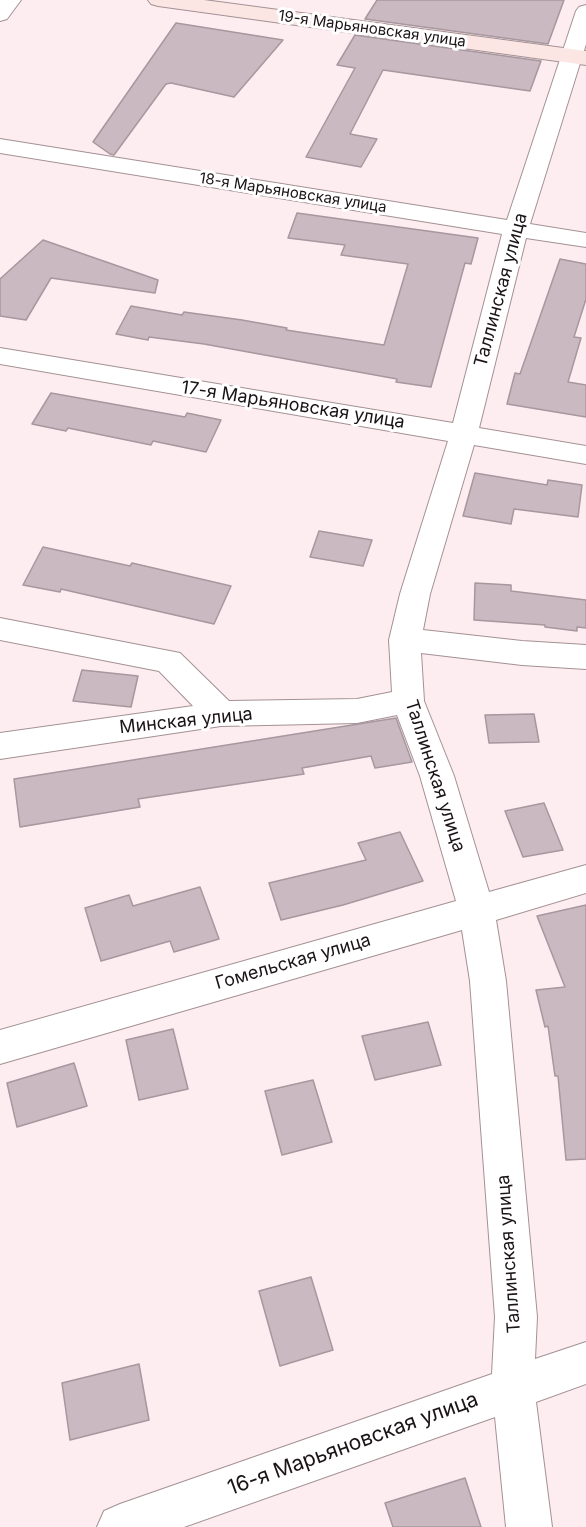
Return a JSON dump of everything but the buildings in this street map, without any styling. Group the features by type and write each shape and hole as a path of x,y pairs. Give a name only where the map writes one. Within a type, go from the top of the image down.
{"street":[{"path":"0,15 10,0"},
{"name":"19-я Марьяновская улица","path":"158,0 578,57"},
{"name":"Таллинская улица","path":"529,1527 513,1387 516,1317 488,981 476,909 437,776 408,701 405,640 415,594 464,433 516,229 578,57 586,10"},
{"name":"18-я Марьяновская улица","path":"0,146 586,240"},
{"name":"17-я Марьяновская улица","path":"0,356 586,455"},
{"path":"0,629 169,661 221,714"},
{"path":"405,640 522,653 586,657"},
{"name":"Минская улица","path":"0,747 221,714 357,711 408,701"},
{"name":"Гомельская улица","path":"0,1047 586,879"},
{"name":"16-я Марьяновская улица","path":"120,1527 586,1363"}]}
